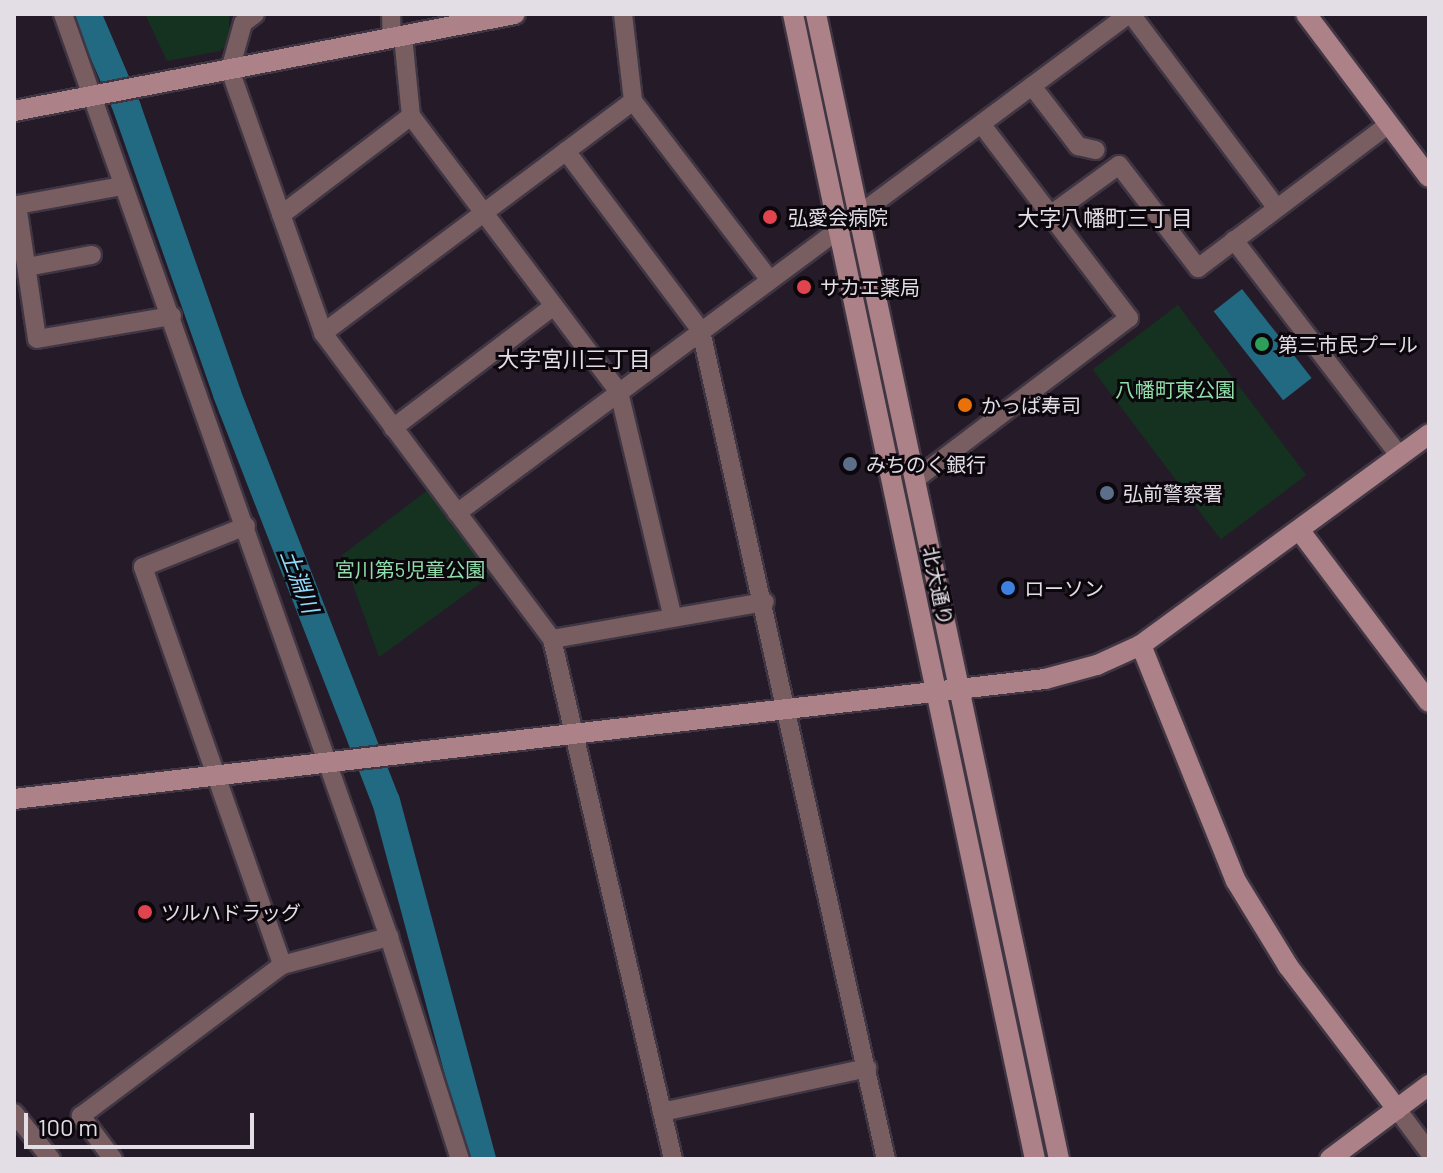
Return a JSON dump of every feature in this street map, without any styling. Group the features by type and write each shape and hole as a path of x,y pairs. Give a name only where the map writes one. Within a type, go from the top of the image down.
{"street":[{"path":"63,14 330,762 460,1159"},
{"path":"391,14 398,37 411,116 619,392 673,618"},
{"path":"623,14 633,101 769,279"},
{"path":"793,14 1035,1159"},
{"name":"北大通り","path":"816,14 1059,1159"},
{"path":"457,513 859,211 1130,14 1276,207"},
{"path":"1306,14 1429,177"},
{"path":"14,111 508,15"},
{"path":"245,17 230,70 323,333 552,639 577,734 673,1159"},
{"path":"1032,86 1078,146 1096,150"},
{"path":"323,333 633,101"},
{"path":"281,215 411,116"},
{"path":"916,479 1129,318 981,124"},
{"path":"1050,215 1119,165 1198,268 1389,124"},
{"path":"566,151 701,331 765,602 886,1159"},
{"path":"122,186 17,205 37,339 172,316"},
{"path":"1234,240 1400,456"},
{"path":"27,267 92,255"},
{"path":"393,428 554,306"},
{"path":"14,799 789,711 1058,675 1141,645 1429,434"},
{"path":"246,526 143,567 282,965"},
{"path":"1300,531 1429,702"},
{"path":"552,639 765,602"},
{"path":"1141,645 1236,881 1288,966 1429,1152"},
{"path":"113,1159 81,1116 282,965 389,937"},
{"path":"662,1112 867,1068"},
{"path":"1330,1159 1429,1085"},
{"path":"14,1113 51,1159"}],"green space":[{"path":"145,14 229,14 229,42 220,51 167,61"},
{"name":"八幡町東公園","path":"1178,305 1306,475 1221,540 1093,369"},
{"name":"宮川第5児童公園","path":"432,487 495,573 379,657 342,555"}],"water":[{"name":"第三市民プール","path":"1242,289 1312,378 1283,400 1214,311"}],"waterway":[{"name":"土淵川","path":"87,14 127,108 227,394 386,801 482,1159"}],"place":[{"name":"弘愛会病院","path":"770,217"},
{"name":"サカエ薬局","path":"804,287"},
{"name":"第三市民プール","path":"1262,344"},
{"name":"かっぱ寿司","path":"965,405"},
{"name":"みちのく銀行","path":"850,464"},
{"name":"弘前警察署","path":"1107,493"},
{"name":"ローソン","path":"1008,588"},
{"name":"ツルハドラッグ","path":"145,912"}],"district":[{"name":"大字八幡町三丁目","path":"1105,218"},
{"name":"大字宮川三丁目","path":"574,359"}]}
